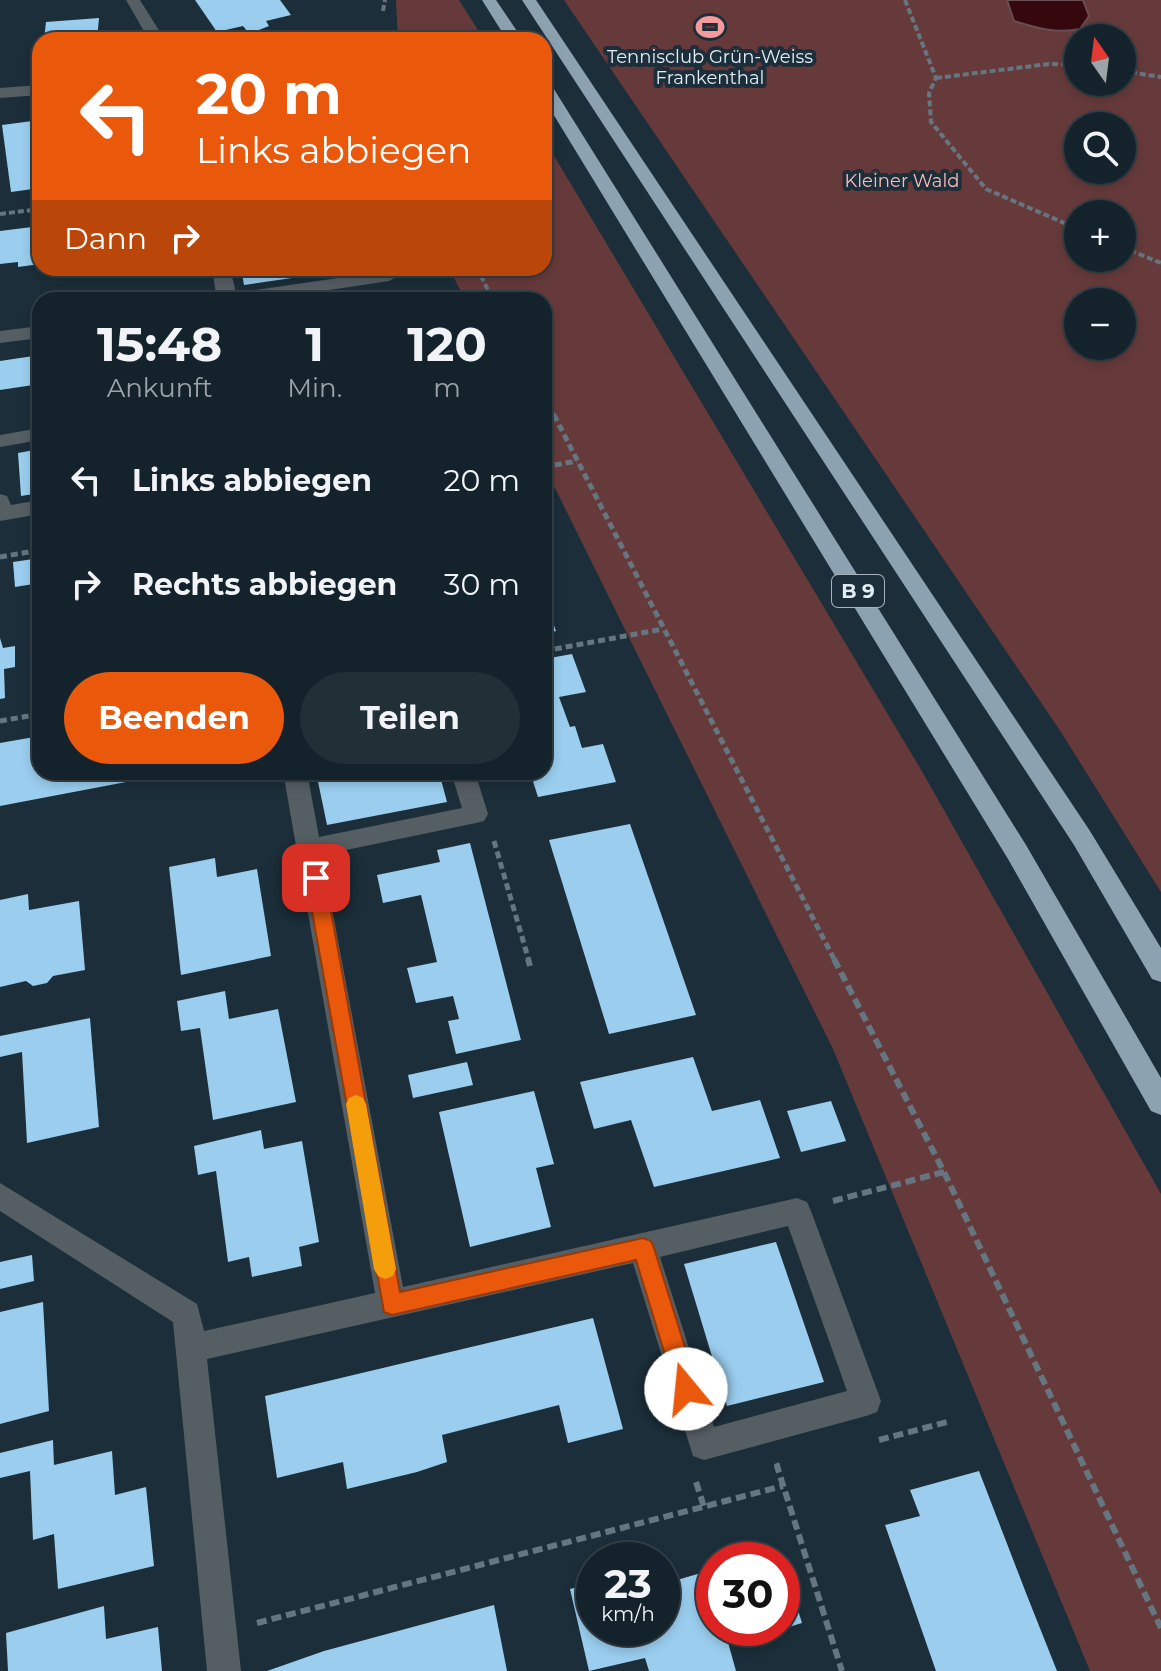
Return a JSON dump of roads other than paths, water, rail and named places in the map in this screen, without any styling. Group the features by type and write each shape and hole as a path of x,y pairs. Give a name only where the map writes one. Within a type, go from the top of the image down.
{"highway":[{"path":"489,0 510,32"},
{"name":"B 9","path":"529,0 550,32"},
{"name":"B 9","path":"552,35 1082,838 1161,971"},
{"name":"B 9","path":"552,99 1001,825 1161,1103"}],"street":[{"path":"133,0 152,32"},
{"path":"0,93 32,91"},
{"path":"281,292 389,276"},
{"path":"0,337 32,333"},
{"path":"0,441 32,435"},
{"path":"0,501 1,514 32,508"},
{"path":"297,780 392,1305"},
{"path":"310,848 476,814 465,780"},
{"path":"0,1196 187,1314 224,1671"},
{"path":"191,1348 797,1211 866,1401 704,1445 643,1248"}],"place":[{"name":"Tennisclub Grün-Weiss Frankenthal","path":"710,27"}],"park label":[{"name":"Kleiner Wald","path":"902,181"}]}
